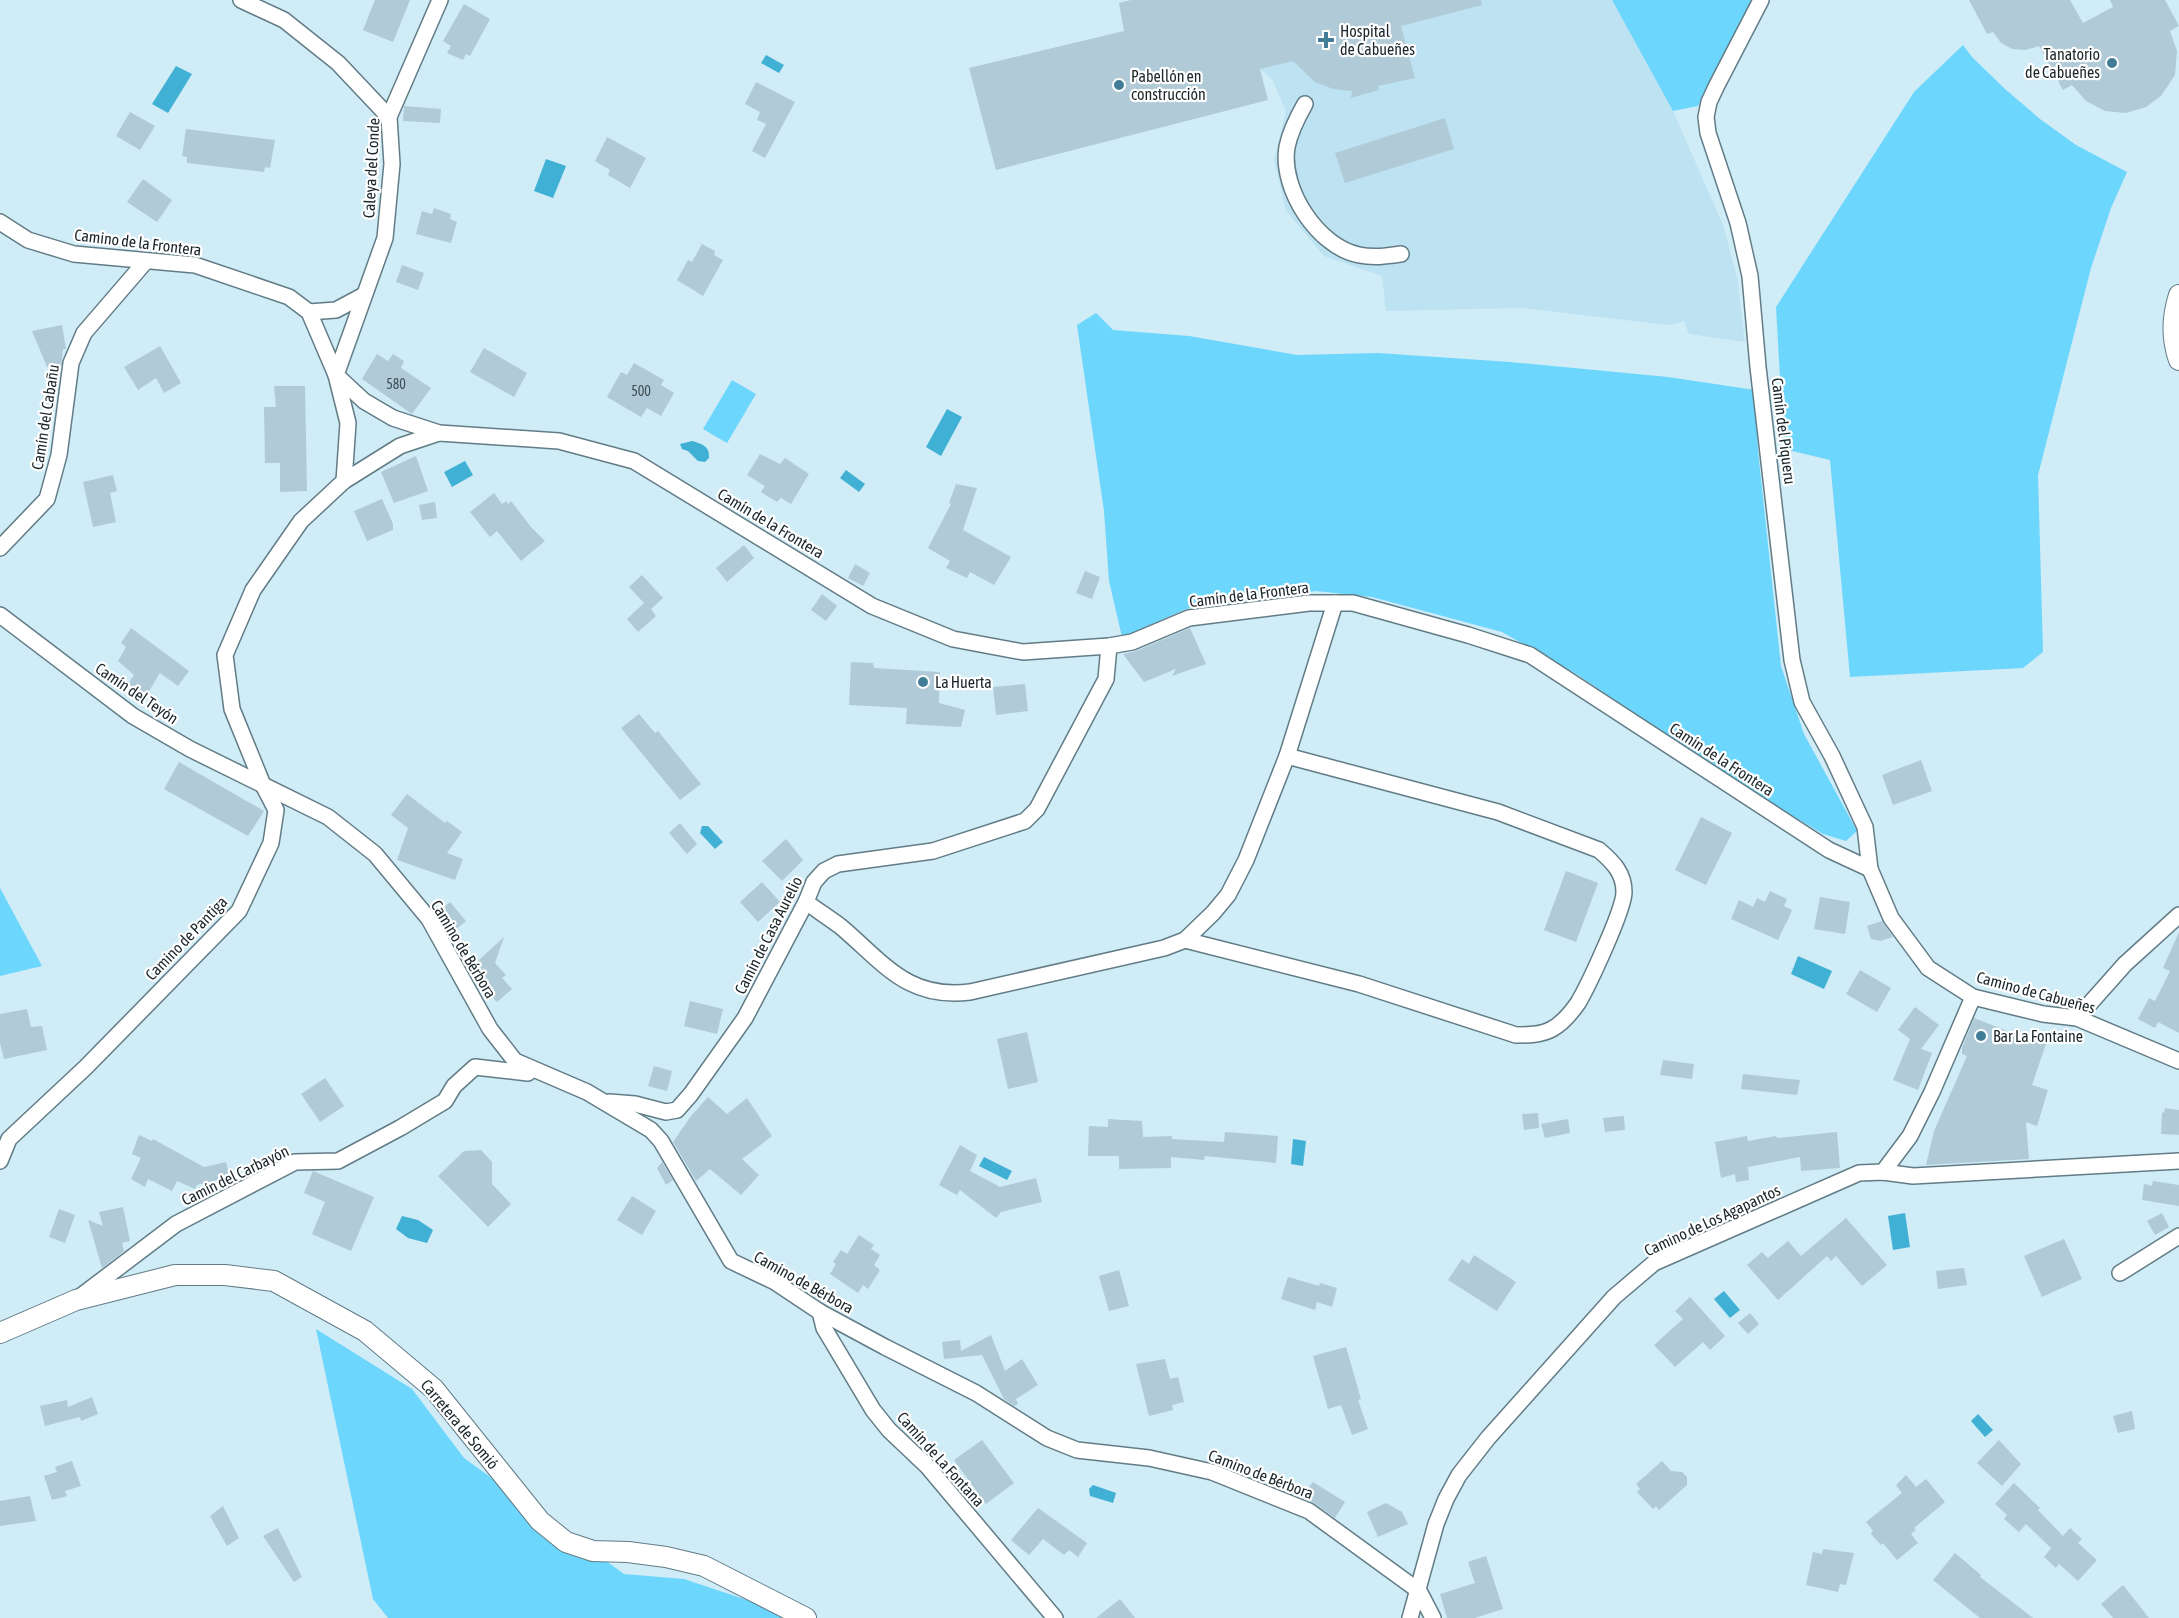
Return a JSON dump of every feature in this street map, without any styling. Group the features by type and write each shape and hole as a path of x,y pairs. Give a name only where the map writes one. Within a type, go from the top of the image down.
{"street":[{"path":"241,0 284,20 338,63 388,117"},
{"name":"Caleya del Conde","path":"336,375 385,238 392,164 388,117 440,0"},
{"name":"Camín del Piqueru","path":"1761,0 1709,102 1707,125 1738,223 1750,276 1758,367 1792,660 1802,702 1832,756 1865,827 1870,868"},
{"path":"1305,104 1293,125 1287,149 1288,172 1294,194 1305,215 1322,234 1340,247 1358,255 1380,257 1401,254"},
{"name":"Camino de la Frontera","path":"0,222 28,240 74,254 195,265 289,297 309,312"},
{"name":"Camín del Cabañu","path":"0,548 47,500 59,455 71,363 84,333 146,261"},
{"path":"2179,295 2174,310 2173,330 2179,360"},
{"path":"344,481 348,423 336,375 309,312 336,310 364,296"},
{"path":"336,375 364,401 393,418 439,434"},
{"name":"Camín de la Frontera","path":"439,434 559,441 634,461 872,606 953,639 1023,652 1109,646 1131,642 1189,618 1309,603 1353,603 1468,634 1530,655 1829,850 1870,868"},
{"name":"Camino de Pantiga","path":"0,1161 9,1139 86,1067 240,911 271,843 276,810 263,785 232,709 225,655 253,590 301,521 344,481 400,446 439,434"},
{"path":"806,902 838,925 890,971 923,990 940,993 970,992 1136,956 1185,940 1228,895 1246,860 1287,756 1335,603"},
{"name":"Camín del Teyón","path":"0,615 133,716 190,749 263,785"},
{"name":"Camín de Casa Aurelio","path":"606,1102 635,1104 666,1112 677,1110 745,1018 806,902 814,882 824,871 838,864 933,851 1025,820 1037,809 1106,678 1109,646"},
{"path":"1185,940 1359,984 1516,1035 1535,1035 1552,1029 1566,1018 1578,1002 1622,904 1622,882 1619,871 1612,861 1599,850 1498,812 1287,756"},
{"name":"Camino de Bérbora","path":"263,785 328,817 375,854 429,919 490,1029 514,1061 587,1092 651,1130 661,1141 731,1261 775,1282 820,1312 976,1393 1047,1438 1077,1450 1149,1458 1212,1472 1309,1511 1419,1591 1433,1618"},
{"name":"Camino de Cabueñes","path":"1870,868 1891,918 1928,968 1973,997 2043,1014 2077,1018 2179,1061"},
{"path":"2077,1018 2125,964 2179,915"},
{"path":"1883,1172 1910,1136 1932,1092 1973,997"},
{"name":"Camín del Carbayón","path":"76,1300 176,1224 295,1162 338,1161 445,1101 454,1086 475,1067 549,1076"},
{"name":"Camino de Los Agapantos","path":"1410,1618 1437,1524 1446,1499 1459,1475 1488,1438 1614,1297 1654,1263 1859,1173 1883,1172 1913,1176 2179,1161"},
{"path":"2120,1273 2179,1236"},
{"name":"Carretera de Somió","path":"0,1333 76,1300 175,1275 225,1275 274,1281 365,1331 434,1389 540,1521 566,1542 592,1551 628,1552 666,1557 704,1566 806,1618"},
{"name":"Camín de La Fontana","path":"820,1312 824,1328 873,1410 889,1430 927,1466 1055,1618"}],"shaded area":[{"path":"1242,0 1612,0 1673,111 1723,225 1737,277 1745,342 1689,334 1684,321 1669,325 1522,308 1386,311 1382,276 1324,256 1286,211 1274,160 1286,111 1272,79 1260,69"},
{"path":"1612,0 1757,0 1698,106 1673,111"},
{"path":"1963,45 2005,89 2040,119 2076,145 2127,172 2111,208 2091,268 2038,475 2043,652 2023,668 1850,677 1830,460 1784,449 1776,307 1914,92"},
{"path":"766,55 784,65 779,73 761,63"},
{"path":"176,66 192,74 168,113 152,104"},
{"path":"546,159 566,166 553,198 534,191"},
{"path":"1096,313 1113,330 1189,336 1297,355 1378,353 1510,362 1668,377 1755,390 1758,451 1781,666 1804,734 1857,831 1846,841 1823,834 1734,781 1578,675 1502,632 1372,597 1316,591 1189,608 1122,637 1109,581 1104,511 1077,325"},
{"path":"732,380 756,394 727,443 703,429"},
{"path":"947,409 962,417 941,456 926,447"},
{"path":"692,441 707,448 709,458 705,462 698,461 688,451 682,449 680,444"},
{"path":"465,461 473,475 452,487 444,472"},
{"path":"846,470 865,484 859,492 840,478"},
{"path":"702,826 708,826 723,842 715,849 700,833"},
{"path":"0,888 42,966 0,976"},
{"path":"1798,956 1832,971 1824,989 1791,974"},
{"path":"1293,1139 1306,1141 1303,1166 1291,1164"},
{"path":"984,1157 1012,1171 1007,1180 979,1166"},
{"path":"1905,1213 1910,1247 1893,1250 1888,1216"},
{"path":"402,1216 418,1220 433,1230 427,1243 408,1238 396,1229"},
{"path":"1724,1291 1740,1310 1730,1318 1714,1299"},
{"path":"316,1329 412,1389 464,1458 624,1574 684,1579 759,1604 782,1618 388,1618 373,1599"},
{"path":"1978,1414 1993,1430 1985,1437 1971,1421"},
{"path":"1093,1485 1116,1493 1113,1503 1090,1496 1089,1489"}],"building":[{"path":"375,0 410,0 393,42 363,30"},
{"name":"Pabellón en construcción","path":"1131,0 1481,0 1482,5 1401,26 1415,78 1378,86 1379,90 1351,98 1352,91 1333,89 1315,82 1293,61 1260,69 1268,100 996,170 969,68 1124,31 1119,3"},
{"name":"Tanatorio de Cabueñes","path":"1969,0 2070,0 2083,23 2113,7 2110,0 2165,0 2179,26 2170,31 2177,51 2175,75 2161,96 2146,107 2126,113 2105,111 2086,101 2072,85 2063,90 2039,46 2025,50 2012,49 2001,43 1993,32 1987,34"},
{"path":"464,4 490,19 470,56 466,54 463,60 447,53 451,46 443,41"},
{"path":"756,82 795,102 765,158 752,151 766,124 757,120 760,112 745,104"},
{"path":"404,106 441,109 440,123 403,121"},
{"path":"130,112 155,126 140,150 116,136"},
{"path":"1445,118 1454,149 1345,183 1335,153"},
{"path":"186,129 275,140 270,168 265,167 264,172 187,163 187,157 182,156"},
{"path":"607,137 646,158 630,188 608,175 610,170 595,161"},
{"path":"143,179 172,200 157,222 127,202"},
{"path":"434,208 451,214 450,219 457,222 451,243 416,234 422,211 432,214"},
{"path":"702,244 715,251 714,255 723,260 703,296 677,280 688,260 692,262"},
{"path":"402,265 424,273 418,290 396,282"},
{"path":"62,325 66,349 63,349 61,368 47,367 32,331"},
{"path":"160,346 181,383 164,393 156,378 138,390 124,367"},
{"path":"484,348 527,373 514,397 470,372"},
{"path":"377,354 388,361 393,354 404,361 401,368 431,388 412,414 362,379"},
{"path":"634,363 664,380 661,385 674,393 661,416 647,408 641,417 607,397 621,372 627,375"},
{"path":"274,386 305,386 307,491 280,492 280,463 265,463 264,407 276,407"},
{"path":"760,454 780,464 785,458 809,474 791,504 781,498 777,502 761,492 765,486 747,475"},
{"path":"416,456 428,491 394,503 381,472"},
{"path":"113,475 117,491 110,493 116,522 93,527 83,482"},
{"path":"956,484 977,488 963,530 1011,557 994,585 970,572 967,578 946,568 950,561 928,548 951,504 949,503"},
{"path":"494,493 502,504 506,501 508,504 511,501 545,541 521,561 497,531 490,537 470,512"},
{"path":"382,499 393,524 393,530 367,541 354,511"},
{"path":"435,502 437,518 422,520 419,505"},
{"path":"744,545 754,558 727,582 716,568"},
{"path":"855,564 870,573 863,586 848,578"},
{"path":"1085,571 1100,577 1092,599 1076,593"},
{"path":"642,575 663,598 651,609 656,616 638,632 627,619 644,603 629,587"},
{"path":"822,594 837,606 826,621 811,610"},
{"path":"131,628 189,671 178,686 160,673 146,696 128,684 134,675 118,661 126,647 121,643"},
{"path":"1190,628 1206,664 1172,676 1176,669 1144,682 1123,654 1136,651"},
{"path":"851,662 873,663 874,668 940,672 939,703 965,710 961,727 906,724 907,708 849,705"},
{"path":"1025,684 1028,711 996,715 993,687"},
{"path":"639,714 655,733 658,731 701,784 680,800 621,728"},
{"path":"1921,760 1932,791 1893,805 1882,775"},
{"path":"179,762 264,811 248,836 164,789"},
{"path":"407,794 445,823 447,821 462,832 447,853 463,859 455,880 397,860 408,828 391,815"},
{"path":"1701,817 1732,833 1706,885 1675,870"},
{"path":"680,823 697,844 687,854 669,833"},
{"path":"786,839 803,860 782,881 762,861"},
{"path":"1566,871 1598,883 1576,942 1544,930"},
{"path":"762,882 780,902 758,922 740,902"},
{"path":"1770,891 1787,899 1784,906 1792,910 1786,924 1783,924 1785,925 1778,940 1731,919 1739,900 1753,907 1757,898 1765,902"},
{"path":"1820,897 1850,902 1845,934 1814,929"},
{"path":"450,902 466,921 449,935 437,913"},
{"path":"1882,921 1893,937 1880,941 1871,939 1867,926"},
{"path":"2179,932 2179,1033 2158,1022 2155,1028 2138,1019 2149,998 2155,1001 2170,971 2163,968"},
{"path":"504,937 495,963 506,975 502,978 512,989 497,1002 468,970"},
{"path":"1860,970 1891,988 1877,1012 1846,994"},
{"path":"690,1001 723,1009 717,1034 684,1026"},
{"path":"1915,1007 1939,1025 1921,1049 1932,1053 1918,1090 1893,1080 1910,1039 1898,1030"},
{"path":"27,1009 31,1027 42,1026 47,1050 4,1059 0,1043 0,1014"},
{"path":"1974,1018 2028,1039 2032,1029 2049,1035 2032,1085 2048,1090 2037,1126 2026,1122 2029,1159 1926,1165 1934,1131 1967,1056 1962,1054 1962,1048"},
{"path":"1027,1032 1038,1082 1008,1089 997,1039"},
{"path":"1663,1060 1694,1064 1692,1079 1660,1075"},
{"path":"654,1066 672,1071 667,1091 648,1086"},
{"path":"1743,1074 1800,1080 1797,1095 1741,1089"},
{"path":"325,1078 344,1106 320,1122 301,1094"},
{"path":"708,1097 727,1114 747,1098 772,1136 742,1159 759,1175 741,1195 710,1169 696,1181 673,1142"},
{"path":"2165,1108 2179,1110 2179,1135 2161,1134 2162,1112 2164,1113"},
{"path":"1538,1113 1539,1128 1524,1130 1522,1114"},
{"path":"1624,1116 1625,1130 1605,1132 1603,1118"},
{"path":"1108,1119 1142,1121 1143,1137 1172,1136 1172,1139 1224,1142 1225,1132 1278,1136 1276,1163 1205,1156 1204,1160 1171,1157 1171,1168 1119,1169 1119,1156 1088,1156 1089,1126 1108,1127"},
{"path":"1568,1119 1570,1133 1545,1138 1541,1124"},
{"path":"1837,1132 1840,1168 1801,1171 1800,1157 1748,1167 1749,1180 1736,1182 1735,1174 1721,1178 1715,1142 1747,1136 1748,1141 1776,1136 1777,1138"},
{"path":"139,1135 152,1141 153,1139 204,1167 226,1162 230,1177 197,1185 195,1189 177,1181 172,1191 148,1179 145,1187 131,1179 141,1158 132,1154"},
{"path":"960,1145 977,1155 970,1171 1000,1187 1036,1178 1042,1202 1001,1212 996,1218 960,1190 957,1195 939,1185"},
{"path":"481,1150 492,1162 492,1184 511,1204 488,1227 438,1176 464,1151"},
{"path":"662,1162 673,1180 666,1185 657,1168"},
{"path":"313,1171 374,1197 351,1251 312,1234 325,1202 304,1193"},
{"path":"2153,1181 2179,1185 2179,1206 2142,1200 2144,1184 2152,1186"},
{"path":"632,1196 656,1211 642,1235 617,1220"},
{"path":"123,1207 130,1241 122,1243 124,1251 102,1268 88,1220 103,1226 99,1212"},
{"path":"59,1209 75,1215 65,1243 49,1237"},
{"path":"2162,1213 2169,1227 2155,1235 2147,1221"},
{"path":"1846,1218 1887,1265 1862,1286 1836,1256 1831,1261 1827,1256 1778,1300 1747,1265 1762,1252 1768,1258 1788,1241 1801,1256"},
{"path":"859,1235 874,1245 871,1249 880,1255 874,1265 880,1270 868,1289 863,1285 858,1293 830,1274 836,1264 833,1262 841,1250 847,1254"},
{"path":"2064,1239 2082,1279 2042,1297 2024,1256"},
{"path":"1474,1255 1516,1282 1497,1311 1448,1280 1462,1259 1469,1264"},
{"path":"1964,1268 1967,1285 1938,1289 1936,1271"},
{"path":"1119,1270 1129,1306 1109,1311 1099,1276"},
{"path":"1288,1277 1319,1286 1320,1283 1337,1288 1332,1307 1317,1302 1315,1310 1281,1299"},
{"path":"1690,1297 1725,1336 1710,1350 1703,1342 1675,1367 1654,1345 1683,1319 1675,1311"},
{"path":"1750,1313 1759,1324 1748,1334 1738,1323"},
{"path":"991,1335 1005,1371 1022,1359 1038,1385 1016,1399 1018,1404 1014,1406 1004,1399 982,1355 944,1359 942,1342 960,1340 961,1351"},
{"path":"1346,1347 1361,1399 1358,1400 1368,1429 1352,1435 1341,1405 1328,1409 1313,1356"},
{"path":"1165,1359 1170,1379 1178,1377 1184,1402 1172,1405 1173,1410 1149,1416 1136,1364"},
{"path":"92,1397 98,1414 81,1421 80,1417 45,1426 40,1406 67,1400 68,1407"},
{"path":"2132,1411 2135,1429 2118,1433 2113,1416"},
{"path":"982,1440 1014,1483 986,1504 954,1460"},
{"path":"1999,1440 2021,1464 2002,1486 1977,1463"},
{"path":"72,1461 81,1486 65,1491 67,1496 52,1500 44,1476 57,1472 55,1467"},
{"path":"1662,1461 1671,1471 1682,1472 1687,1477 1687,1485 1659,1510 1656,1506 1653,1509 1637,1492 1640,1489 1636,1484"},
{"path":"1906,1475 1916,1487 1926,1479 1945,1502 1914,1528 1916,1530 1911,1534 1918,1543 1897,1560 1883,1543 1881,1545 1871,1534 1873,1531 1866,1522 1902,1493 1896,1485"},
{"path":"1313,1482 1345,1502 1335,1518 1301,1497"},
{"path":"2014,1483 2040,1508 2038,1510 2063,1536 2070,1528 2082,1539 2078,1543 2097,1560 2078,1581 2059,1564 2056,1568 2044,1557 2051,1548 2026,1524 2019,1532 2004,1519 2007,1515 1995,1504"},
{"path":"30,1496 36,1521 0,1526 0,1501"},
{"path":"1386,1503 1402,1512 1408,1524 1378,1537 1367,1512"},
{"path":"223,1506 239,1538 227,1546 210,1516"},
{"path":"1038,1508 1087,1543 1078,1557 1069,1550 1064,1555 1043,1539 1029,1555 1011,1540"},
{"path":"278,1528 302,1577 294,1582 263,1536"},
{"path":"1823,1549 1854,1553 1846,1585 1840,1584 1838,1592 1806,1585 1813,1552 1822,1554"},
{"path":"1955,1553 1981,1575 1980,1577 2033,1618 1980,1618 1933,1580"},
{"path":"1486,1556 1503,1609 1475,1618 1447,1618 1440,1594 1475,1583 1468,1562"},
{"path":"2123,1585 2149,1618 2113,1618 2101,1604"},
{"path":"1120,1599 1135,1618 1096,1618"}],"place":[{"name":"Hospital de Cabueñes","path":"1326,40"},
{"name":"Tanatorio de Cabueñes","path":"2112,63"},
{"name":"Pabellón en construcción","path":"1119,85"},
{"name":"La Huerta","path":"923,682"},
{"name":"Bar La Fontaine","path":"1981,1036"}]}
